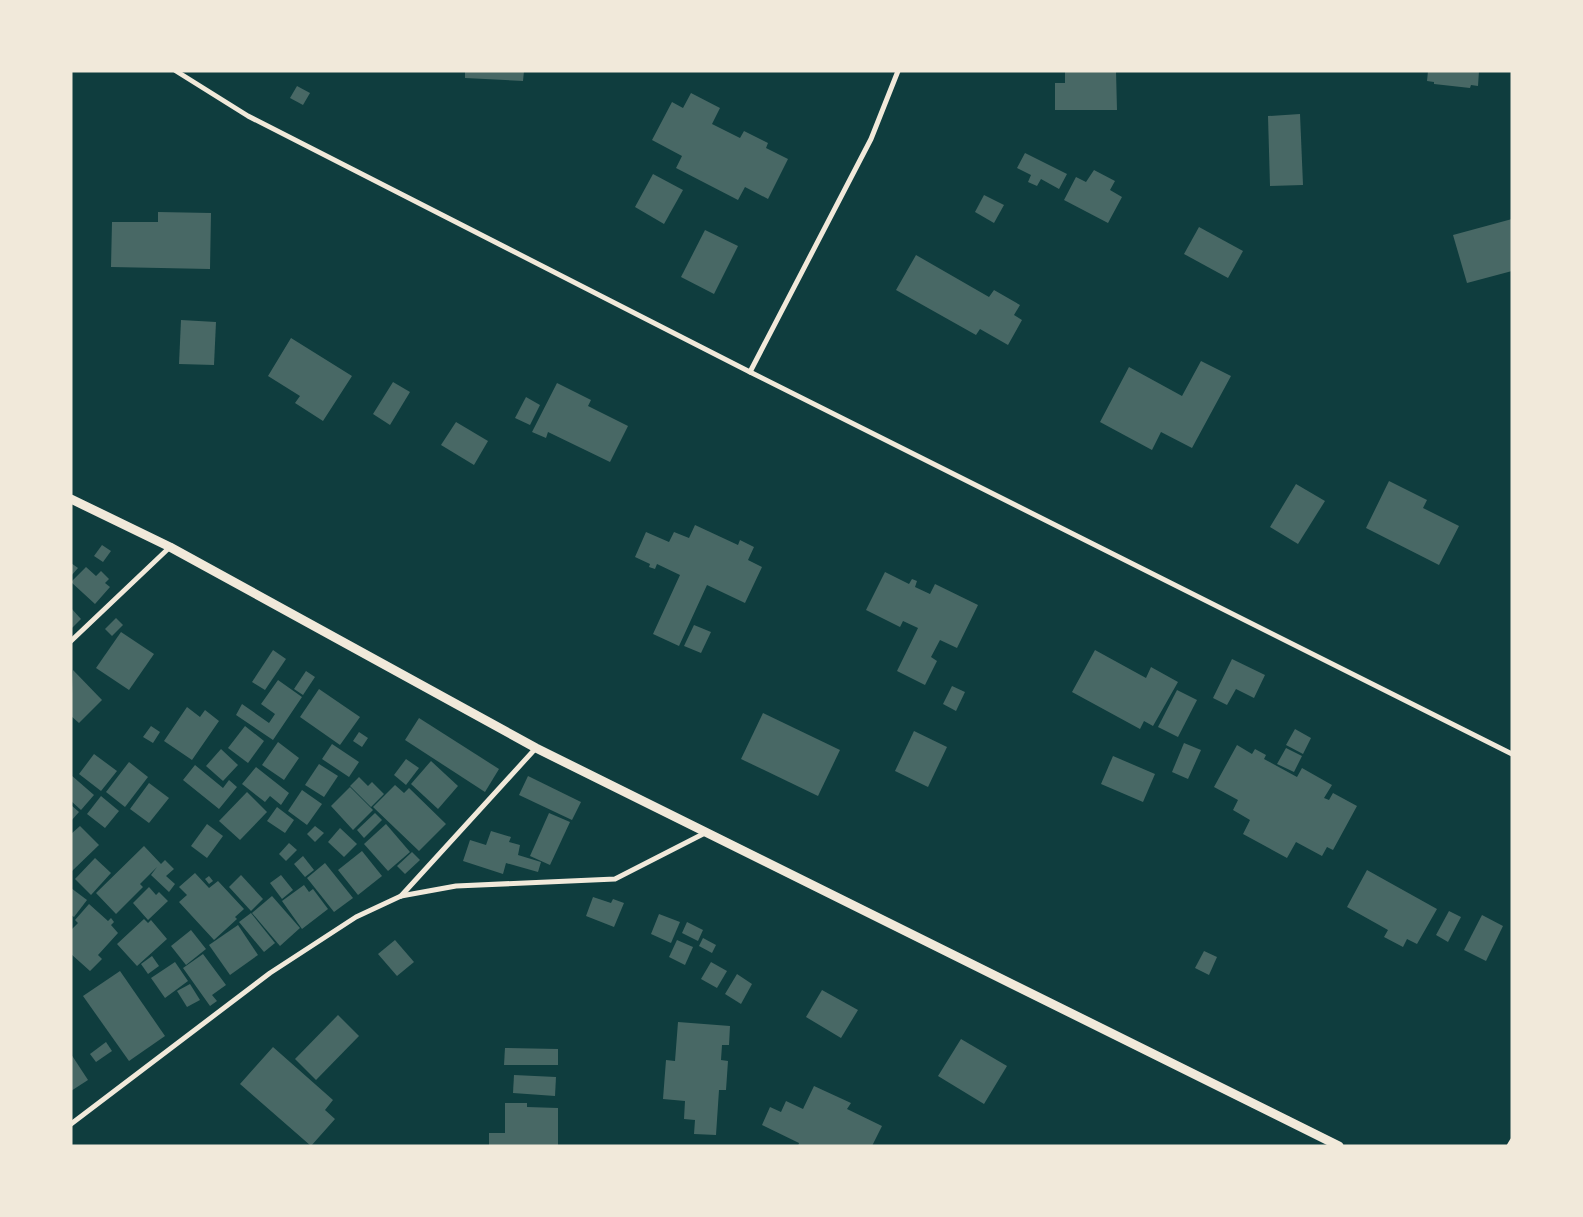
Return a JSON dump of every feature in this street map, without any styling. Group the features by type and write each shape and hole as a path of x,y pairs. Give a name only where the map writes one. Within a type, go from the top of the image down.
{"street":[{"path":"176,71 248,116 750,372 1512,754"},
{"path":"750,372 871,139 898,71"},
{"path":"74,502 170,547 536,748 1338,1146"},
{"path":"71,641 170,547"},
{"path":"401,896 536,748"},
{"path":"71,1124 270,972 356,917 401,896 456,886 615,879 705,833"},
{"path":"1509,1146 1512,1141"}],"building":[{"path":"465,71 524,71 523,81 465,78"},
{"path":"1065,71 1116,71 1117,110 1055,110 1055,83 1065,83"},
{"path":"1428,71 1479,71 1478,86 1471,85 1470,88 1434,84 1434,82 1427,81"},
{"path":"297,86 310,93 303,105 290,98"},
{"path":"691,93 720,108 712,124 740,138 744,131 768,143 766,148 788,159 768,199 745,187 738,200 676,168 682,156 652,140 672,102 683,108"},
{"path":"1300,114 1303,185 1270,186 1268,116"},
{"path":"1025,153 1067,174 1059,189 1041,179 1037,186 1028,182 1031,175 1017,168"},
{"path":"1094,170 1115,181 1110,190 1122,197 1108,223 1064,200 1076,177 1086,182"},
{"path":"653,174 683,190 664,224 635,207"},
{"path":"984,195 1004,205 994,223 975,212"},
{"path":"158,212 211,213 210,269 111,267 112,222 158,222"},
{"path":"1512,219 1512,271 1467,283 1453,235"},
{"path":"1199,227 1243,251 1228,278 1184,254"},
{"path":"705,230 738,246 714,294 681,277"},
{"path":"916,255 989,297 994,290 1020,305 1014,315 1022,320 1008,345 980,329 976,335 896,290"},
{"path":"181,320 216,322 214,365 179,364"},
{"path":"291,338 352,376 323,421 295,403 300,396 268,376"},
{"path":"1201,361 1231,376 1192,448 1161,432 1152,450 1100,422 1129,367 1182,396"},
{"path":"393,382 410,392 390,425 373,414"},
{"path":"557,383 591,400 588,406 628,426 610,462 548,432 546,438 532,432"},
{"path":"526,397 540,405 530,425 515,418"},
{"path":"456,422 488,441 474,465 441,445"},
{"path":"1389,481 1427,500 1423,508 1459,526 1439,565 1366,528"},
{"path":"1296,484 1325,501 1298,544 1270,527"},
{"path":"695,525 738,545 740,540 754,547 748,560 762,567 745,603 707,585 679,646 653,634 680,575 657,564 655,569 649,567 650,564 635,557 646,532 669,542 674,532 689,538"},
{"path":"102,545 111,551 103,562 94,556"},
{"path":"71,563 78,568 71,576"},
{"path":"86,567 96,576 101,571 109,579 105,583 110,587 95,604 71,582"},
{"path":"885,572 909,584 912,579 917,581 915,587 930,594 935,584 978,605 957,648 940,640 931,657 937,661 925,685 897,671 918,628 903,621 900,627 866,610"},
{"path":"71,608 81,619 71,629"},
{"path":"116,618 123,625 112,636 105,629"},
{"path":"694,625 711,632 701,653 684,646"},
{"path":"121,632 154,654 129,690 96,668"},
{"path":"273,650 286,659 265,690 252,682"},
{"path":"1095,650 1146,678 1151,667 1178,682 1153,726 1144,721 1140,729 1072,692"},
{"path":"1232,659 1265,675 1254,698 1236,689 1227,705 1213,698"},
{"path":"73,670 102,700 79,723 71,716"},
{"path":"306,671 315,677 303,695 294,689"},
{"path":"278,680 302,697 273,740 236,715 242,704 269,723 275,714 261,704"},
{"path":"952,686 965,692 956,711 943,704"},
{"path":"319,689 360,717 340,745 300,717"},
{"path":"1177,690 1197,700 1178,737 1158,727"},
{"path":"187,707 200,717 205,710 219,721 192,760 164,741"},
{"path":"763,713 840,750 818,796 741,759"},
{"path":"419,718 499,769 485,792 405,740"},
{"path":"151,726 160,732 153,743 143,737"},
{"path":"245,726 264,741 248,763 228,748"},
{"path":"1295,729 1311,738 1303,754 1286,745"},
{"path":"914,731 947,747 928,787 895,771"},
{"path":"359,732 368,738 362,747 353,741"},
{"path":"278,742 299,758 284,780 262,765"},
{"path":"1184,743 1201,750 1188,779 1172,772"},
{"path":"332,744 359,762 349,777 322,759"},
{"path":"1237,745 1252,754 1255,749 1266,755 1264,759 1297,777 1302,768 1332,785 1324,798 1329,800 1333,793 1357,806 1333,850 1327,847 1322,856 1296,842 1287,858 1243,834 1250,820 1233,810 1238,800 1214,787"},
{"path":"1286,748 1302,756 1294,772 1277,764"},
{"path":"221,749 238,765 223,781 206,766"},
{"path":"94,754 117,771 101,791 79,774"},
{"path":"1113,756 1155,774 1143,802 1101,784"},
{"path":"406,759 419,768 406,785 394,775"},
{"path":"431,761 458,786 438,809 411,784"},
{"path":"129,762 148,777 125,807 106,792"},
{"path":"319,764 338,776 324,797 305,785"},
{"path":"195,765 223,788 229,780 237,787 219,809 183,780"},
{"path":"256,767 289,793 281,805 270,796 265,802 242,784"},
{"path":"71,775 94,795 81,810 71,801"},
{"path":"528,776 581,802 572,820 519,795"},
{"path":"359,777 368,786 372,782 384,794 371,807 350,786"},
{"path":"149,783 169,798 149,823 130,809"},
{"path":"395,785 404,793 409,788 446,824 419,851 373,807"},
{"path":"350,787 373,810 353,830 331,806"},
{"path":"302,790 322,804 307,825 288,811"},
{"path":"247,792 267,812 240,840 219,821"},
{"path":"101,796 119,811 105,828 87,814"},
{"path":"71,805 79,812 71,821"},
{"path":"277,807 294,820 285,833 267,821"},
{"path":"375,813 382,820 364,838 357,830"},
{"path":"549,813 570,822 550,865 530,856"},
{"path":"207,824 223,836 207,858 191,846"},
{"path":"386,824 410,852 388,871 364,844"},
{"path":"80,826 99,845 71,872 71,834"},
{"path":"315,826 324,833 315,842 307,834"},
{"path":"340,828 357,844 344,857 328,842"},
{"path":"491,831 511,837 509,842 520,845 518,855 541,862 538,872 506,863 503,874 463,861 470,840 486,845"},
{"path":"289,843 297,850 286,861 279,854"},
{"path":"144,846 161,864 165,860 174,869 166,876 175,884 169,892 151,875 157,867 140,884 143,887 116,914 96,893"},
{"path":"362,851 382,876 358,895 338,870"},
{"path":"412,852 420,860 405,874 397,866"},
{"path":"303,856 314,870 305,877 294,864"},
{"path":"95,858 111,873 91,895 75,879"},
{"path":"325,863 353,898 334,912 307,878"},
{"path":"1367,870 1437,909 1417,944 1407,939 1403,947 1384,937 1388,930 1347,907"},
{"path":"195,873 209,888 218,881 244,909 235,917 237,919 214,940 179,902 187,895 179,887"},
{"path":"241,875 263,899 251,911 229,887"},
{"path":"281,875 293,890 282,899 270,883"},
{"path":"209,876 213,881 209,884 205,879"},
{"path":"304,885 309,892 313,889 328,909 302,929 282,901"},
{"path":"149,887 156,895 159,892 168,901 148,920 133,903"},
{"path":"71,888 87,900 74,917 71,915"},
{"path":"272,896 300,928 280,946 252,913"},
{"path":"593,897 611,903 613,899 624,903 614,927 586,916"},
{"path":"89,904 108,921 111,918 114,922 111,925 118,933 98,955 102,959 90,971 71,954 71,930 78,923 75,920"},
{"path":"1449,911 1461,917 1448,942 1436,935"},
{"path":"251,913 275,943 264,952 239,922"},
{"path":"659,914 680,922 671,943 651,934"},
{"path":"1482,915 1503,926 1486,961 1464,950"},
{"path":"144,919 148,923 151,920 167,939 137,966 117,944"},
{"path":"687,922 703,930 698,941 682,933"},
{"path":"238,925 258,955 230,975 209,945"},
{"path":"191,930 206,949 186,965 171,946"},
{"path":"703,938 716,945 712,953 699,946"},
{"path":"395,940 414,962 397,976 378,954"},
{"path":"677,940 693,947 685,965 669,957"},
{"path":"1204,951 1217,957 1209,975 1195,968"},
{"path":"203,954 226,985 212,995 217,1001 210,1006 183,968"},
{"path":"152,956 159,966 148,974 141,964"},
{"path":"175,962 188,981 165,998 151,978"},
{"path":"711,962 727,971 717,988 701,979"},
{"path":"120,971 165,1036 129,1061 83,996"},
{"path":"737,974 752,984 741,1004 725,994"},
{"path":"190,984 200,1000 187,1007 177,991"},
{"path":"822,990 858,1010 841,1038 806,1017"},
{"path":"338,1015 359,1036 316,1080 295,1059"},
{"path":"678,1022 730,1026 729,1045 722,1045 721,1060 728,1061 726,1090 719,1090 716,1135 694,1134 695,1120 684,1119 685,1101 663,1099 666,1060 675,1061"},
{"path":"961,1039 1007,1066 984,1104 938,1076"},
{"path":"106,1042 112,1051 96,1062 90,1054"},
{"path":"273,1047 333,1100 325,1110 335,1119 311,1146 240,1084"},
{"path":"505,1048 558,1049 558,1065 504,1065"},
{"path":"71,1054 88,1080 71,1091"},
{"path":"514,1075 556,1077 555,1096 513,1093"},
{"path":"814,1086 851,1103 847,1109 882,1126 872,1146 798,1146 799,1143 762,1125 770,1107 781,1112 786,1101 803,1109"},
{"path":"505,1103 527,1103 527,1107 558,1108 558,1146 489,1146 489,1133 505,1133"}]}
